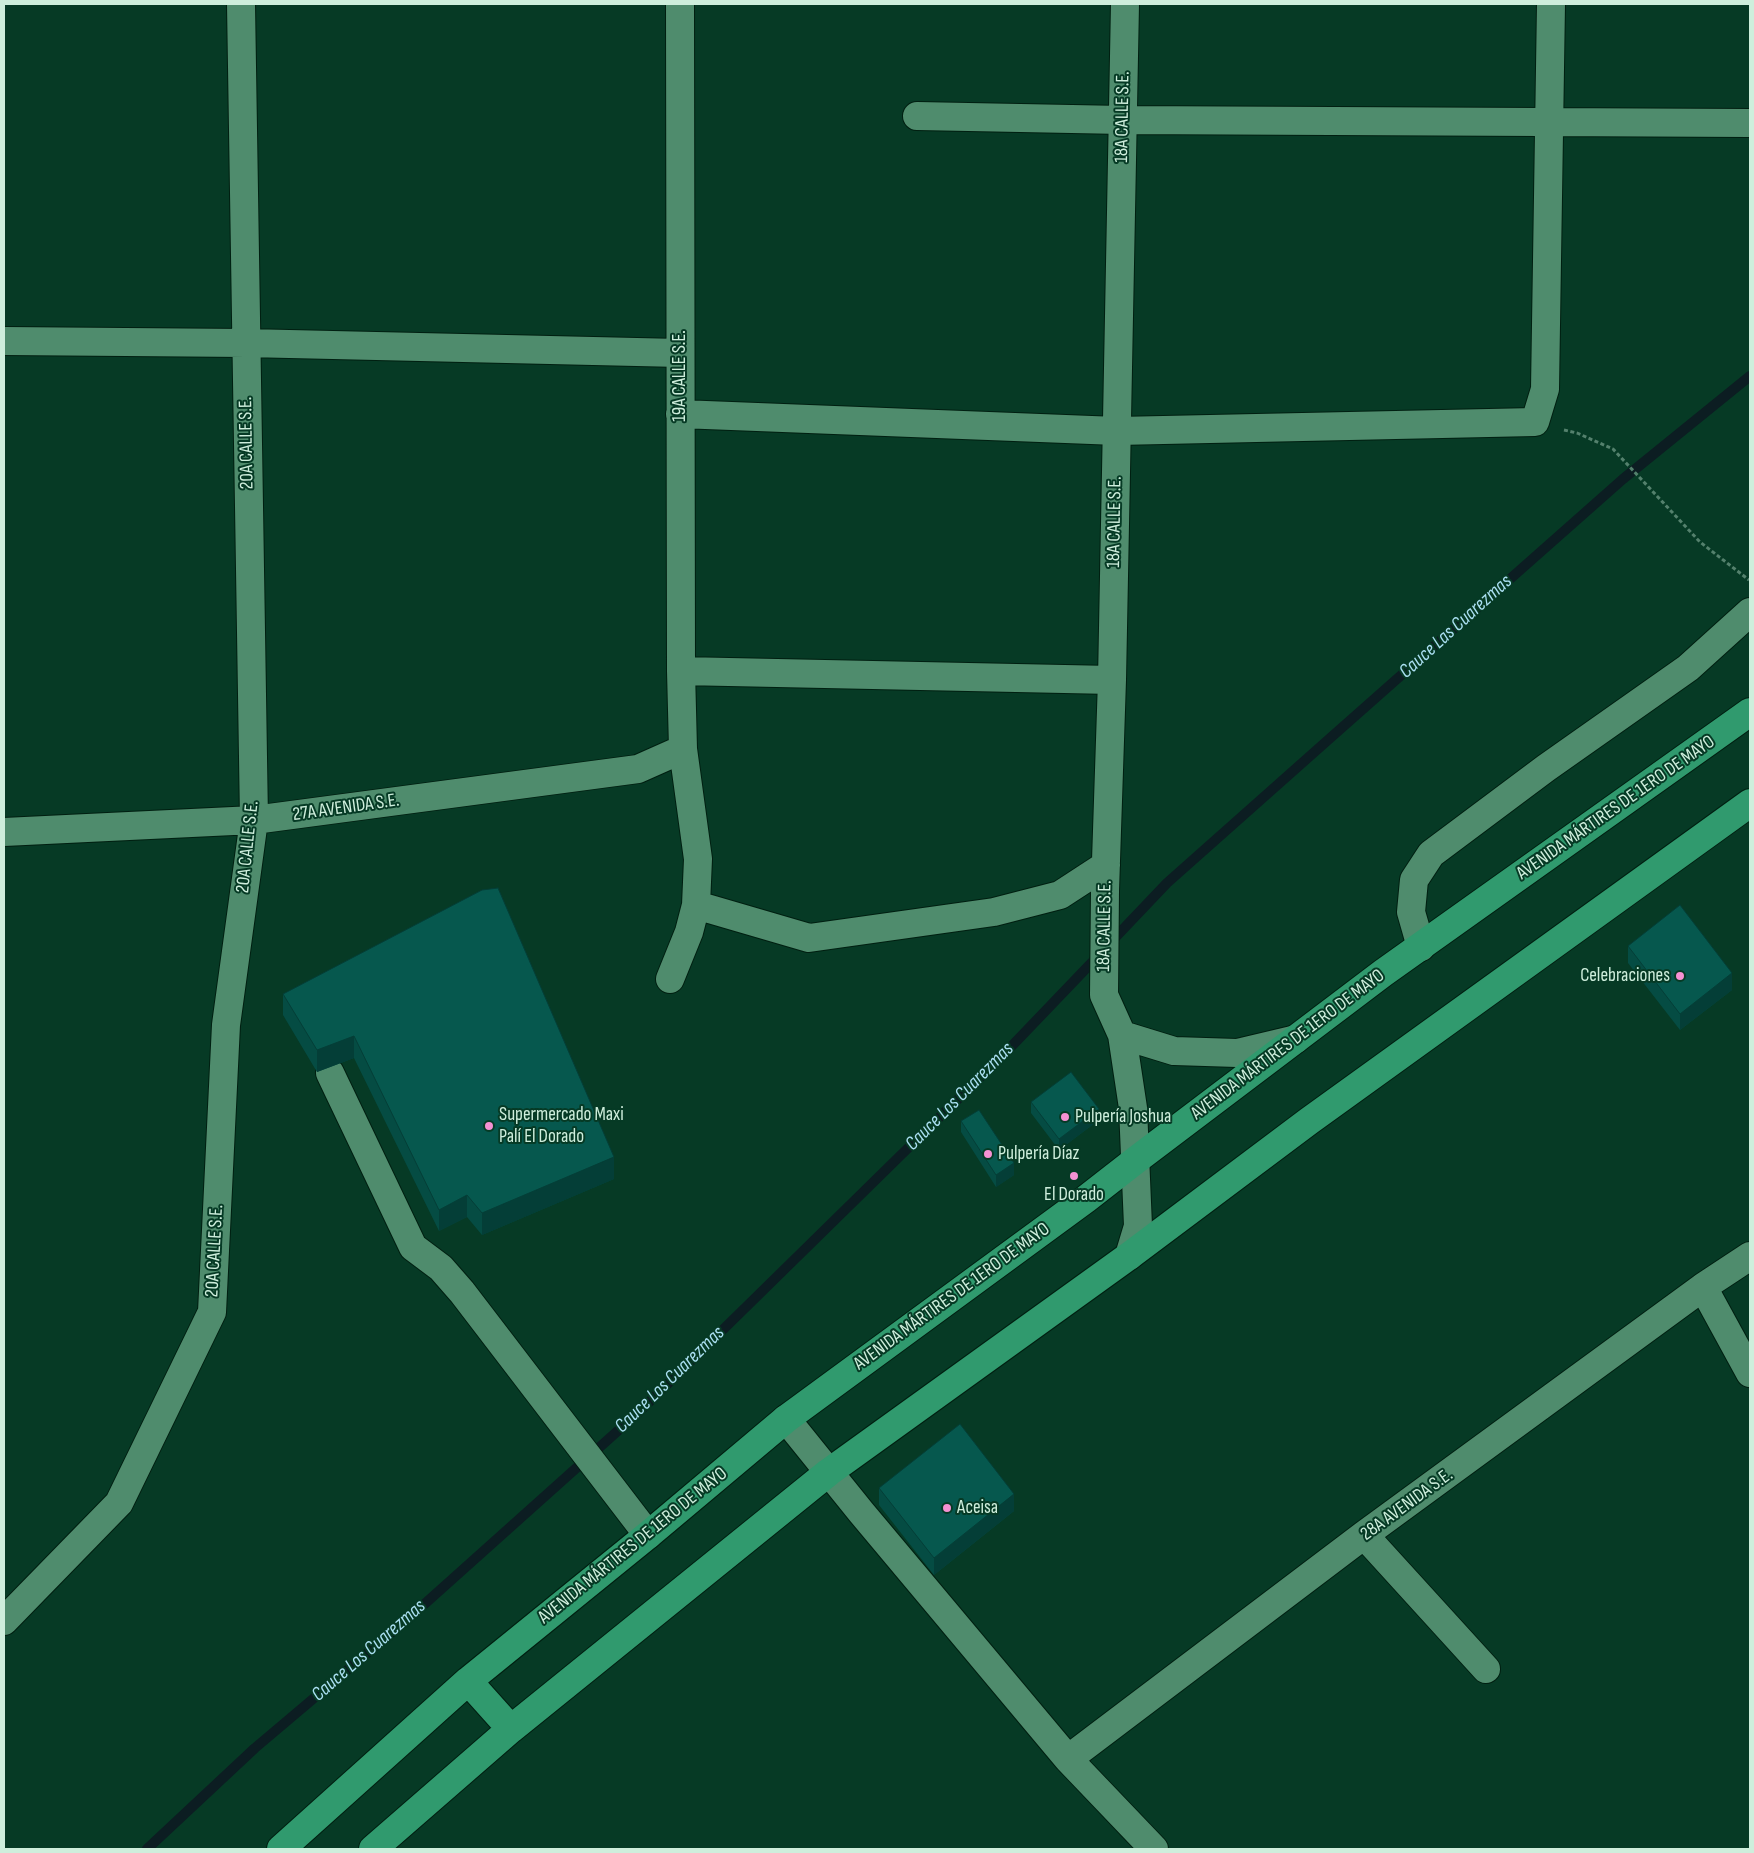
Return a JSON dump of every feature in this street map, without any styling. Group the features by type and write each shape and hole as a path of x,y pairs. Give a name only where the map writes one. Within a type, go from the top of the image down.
{"main road":[{"name":"AVENIDA MÁRTIRES DE 1ERO DE MAYO","path":"281,1849 468,1681 648,1535 786,1419 1078,1205 1421,946 1750,712"},
{"path":"373,1849 511,1729 829,1472 1129,1256 1309,1120 1750,803"},
{"path":"468,1681 511,1729"}],"street":[{"name":"20A CALLE S.E.","path":"4,1621 119,1503 212,1312 226,1025 254,820 240,4"},
{"name":"19A CALLE S.E.","path":"670,979 689,932 696,905 698,859 683,749 681,671 680,4"},
{"name":"18A CALLE S.E.","path":"1125,4 1104,995 1122,1035 1134,1108 1138,1226 1129,1256"},
{"path":"680,414 1117,432 1535,422 1545,390 1551,4"},
{"path":"917,116 1122,120 1750,123"},
{"path":"4,341 246,343 680,353"},
{"path":"1421,946 1411,912 1414,880 1431,854 1546,768 1688,668 1750,612"},
{"path":"681,671 1112,680"},
{"name":"27A AVENIDA S.E.","path":"4,832 254,820 638,769 683,749"},
{"path":"696,905 809,938 994,912 1060,895 1106,878"},
{"path":"1122,1035 1174,1051 1237,1053 1296,1039"},
{"path":"330,1073 413,1247 441,1268 462,1292 648,1535"},
{"name":"28A AVENIDA S.E.","path":"1068,1759 1364,1536 1703,1287 1750,1256"},
{"path":"1703,1287 1750,1373"},
{"path":"786,1419 1068,1759 1154,1849"},
{"path":"1364,1536 1486,1669"}],"path":[{"path":"1535,422 1577,433 1613,449 1700,542 1750,581"}],"building":[{"name":"Supermercado Maxi Palí El Dorado","path":"498,888 614,1157 482,1213 467,1195 439,1210 354,1036 317,1050 283,994 482,890"},
{"name":"Celebraciones","path":"1680,905 1732,973 1680,1014 1628,946"},
{"name":"Pulpería Joshua","path":"1071,1072 1099,1109 1059,1139 1031,1102"},
{"path":"979,1110 1014,1163 996,1175 961,1121"},
{"name":"Aceisa","path":"960,1424 1014,1494 934,1558 879,1488"}],"waterway":[{"name":"Cauce Las Cuarezmas","path":"1109,944 1167,883 1328,740 1623,479 1750,376"},
{"name":"Cauce Los Cuarezmas","path":"147,1849 255,1748 410,1617 640,1411 1007,1051 1099,955"}],"place":[{"name":"Celebraciones","path":"1680,976"},
{"name":"Pulpería Joshua","path":"1065,1117"},
{"name":"Supermercado Maxi Palí El Dorado","path":"489,1126"},
{"name":"Pulpería Díaz","path":"988,1154"},
{"name":"El Dorado","path":"1074,1176"},
{"name":"Aceisa","path":"947,1508"}]}
